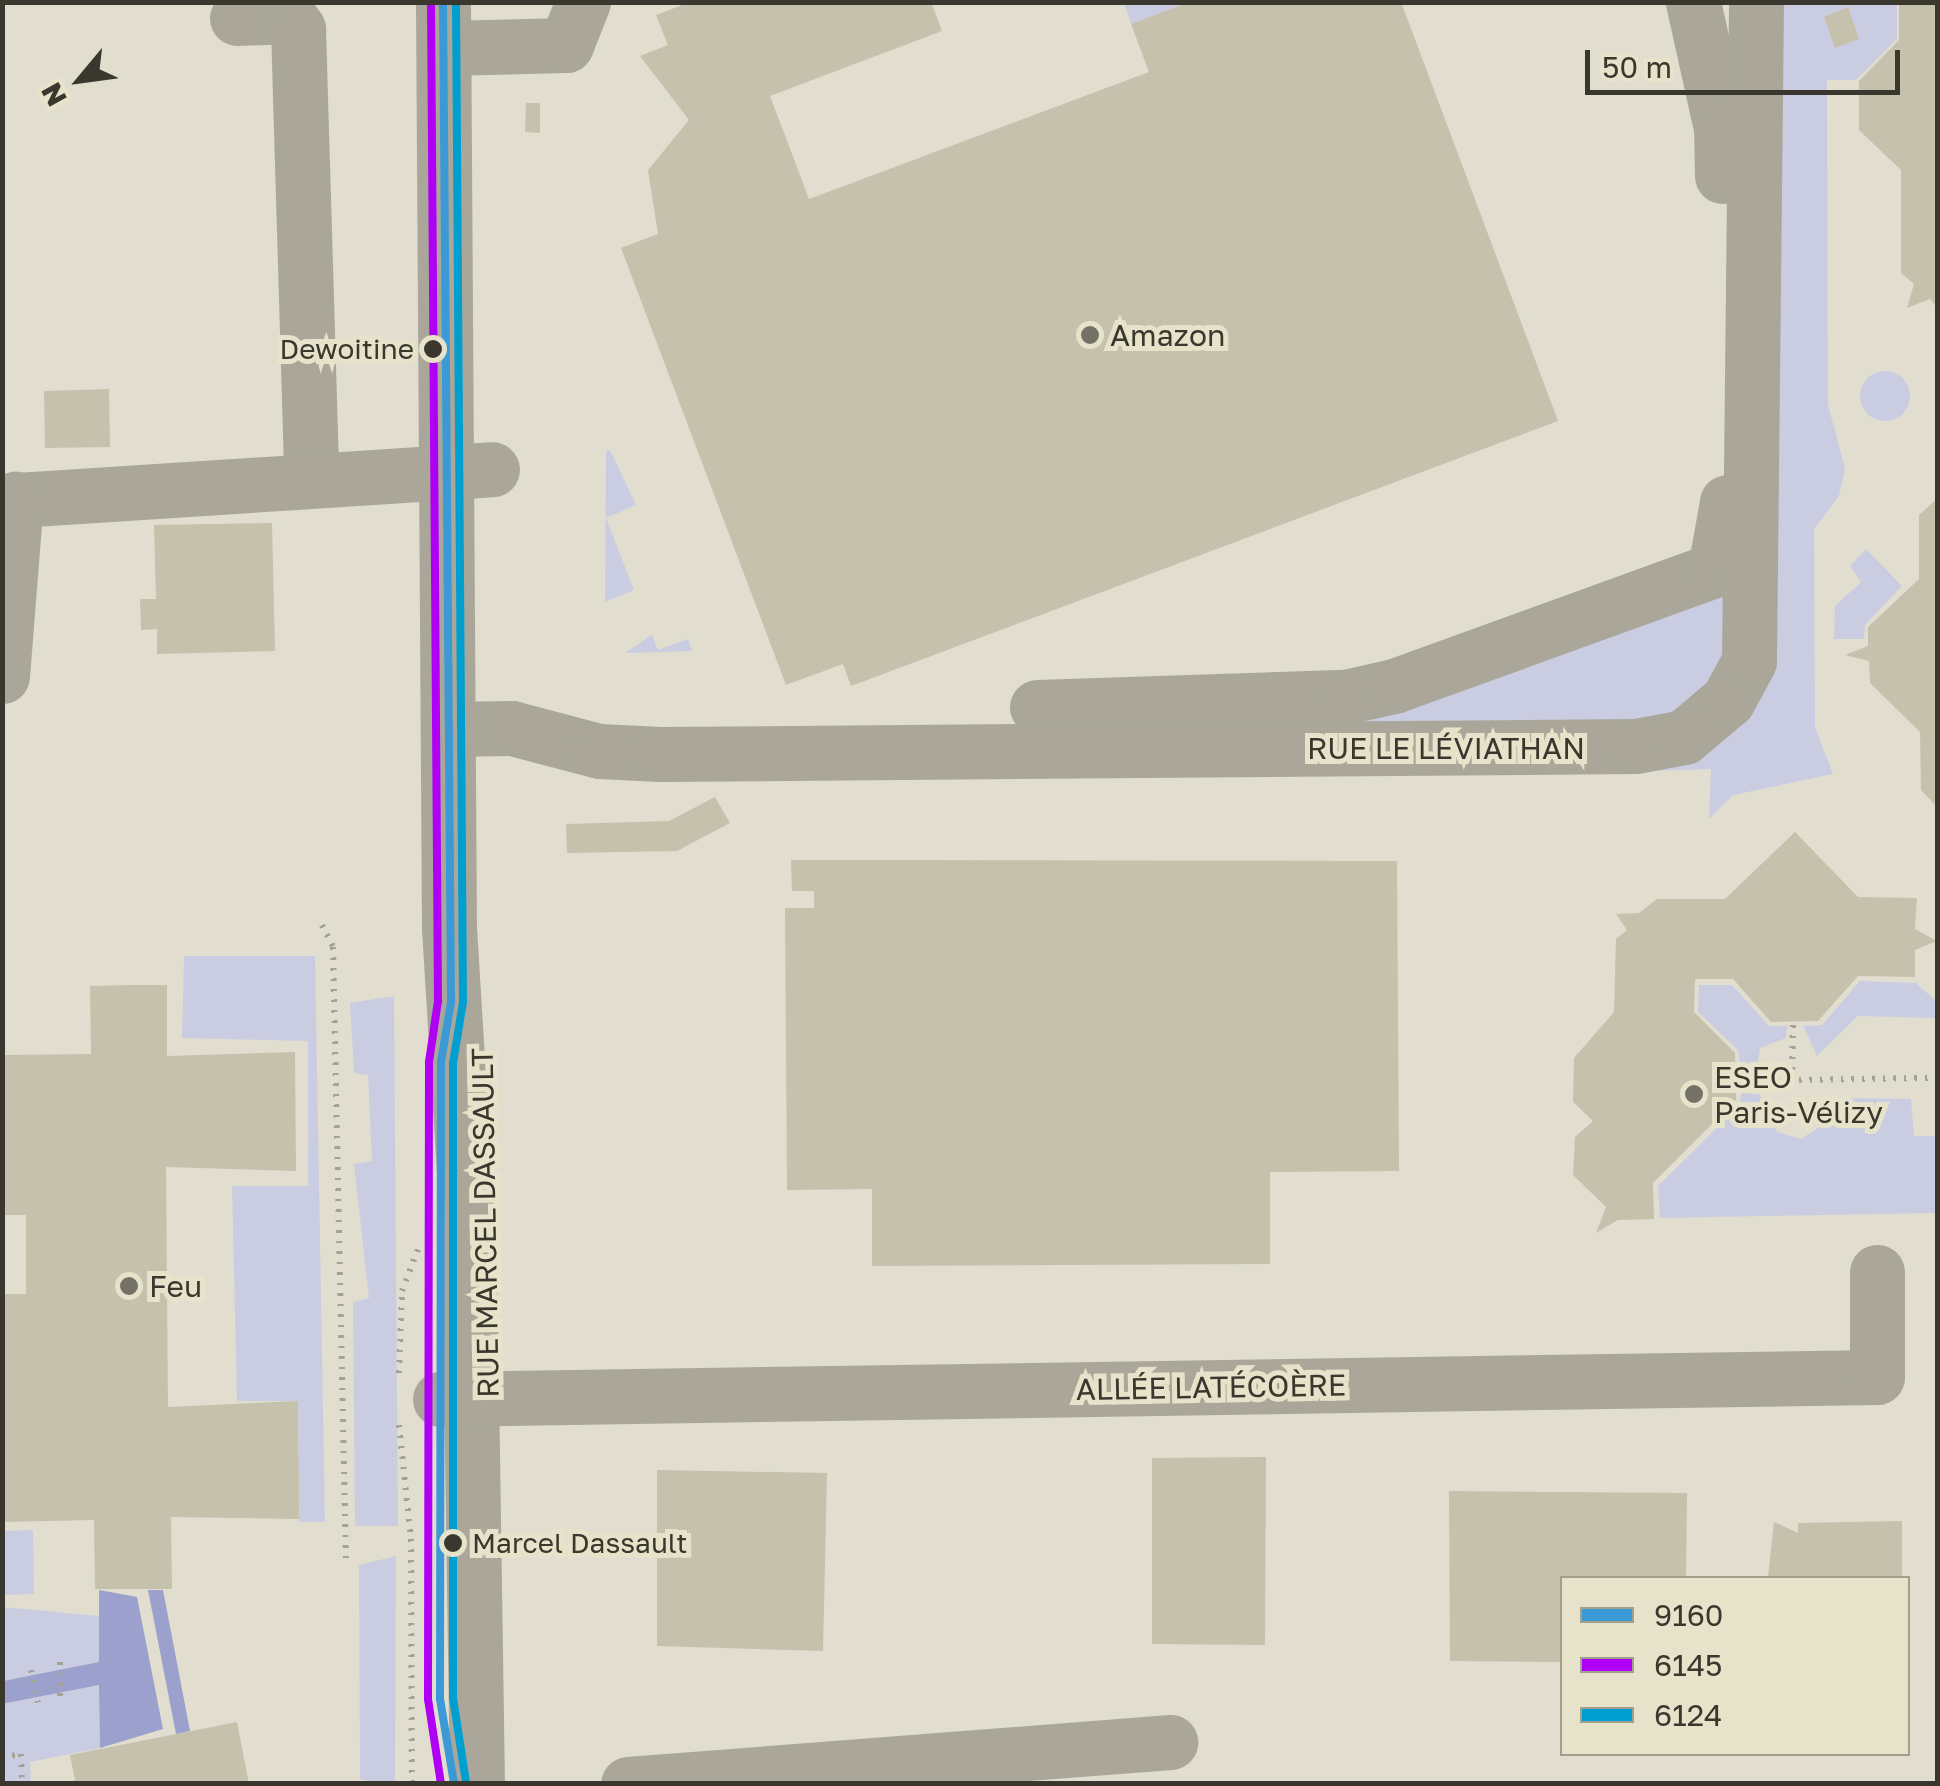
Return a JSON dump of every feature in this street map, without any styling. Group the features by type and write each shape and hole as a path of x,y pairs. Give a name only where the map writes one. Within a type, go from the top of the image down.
{"street":[{"path":"458,25 566,46 583,2"},
{"path":"236,18 288,16 298,29 311,476"},
{"path":"1037,707 1346,697 1715,570 1727,527 1722,148 1727,16"},
{"name":"RUE LE LÉVIATHAN","path":"463,729 660,754 1636,746 1684,738 1728,700 1749,661 1727,16"},
{"name":"RUE MARCEL DASSAULT","path":"458,25 471,470 439,1397 477,1784"},
{"path":"2,676 10,500 311,476 471,470"},
{"name":"RUE MARCEL DASSAULT","path":"439,1784 441,1062 451,1002 463,729"},
{"name":"ALLÉE LATÉCOÈRE","path":"439,1397 1878,1377 1877,1272"},
{"name":"RUE MARCEL DASSAULT","path":"439,1397 492,1784"},
{"name":"RUE MARCEL DASSAULT","path":"440,1700 454,1784"},
{"path":"628,1784 1170,1742"}],"path":[{"path":"322,925 334,947 346,1562"},
{"path":"1792,1080 1793,1021"},
{"path":"1736,1081 1938,1078"},
{"path":"412,1784 411,1539 439,1397 402,1291 419,1240"},
{"path":"60,1662 60,1702"},
{"path":"32,1670 38,1702"},
{"path":"2,1758 21,1754 22,1784"}],"shaded area":[{"path":"1124,2 1189,3 1131,24"},
{"path":"1779,3 1897,3 1897,39 1856,80 1827,80 1828,405 1845,468 1839,496 1814,529 1815,727 1833,774 1733,795 1709,819 1711,769 1525,775 1525,763 1723,735"},
{"path":"1885,371 1903,378 1910,396 1903,414 1885,421 1867,414 1860,396 1867,378"},
{"path":"610,450 636,505 606,518 634,590 605,602 606,452"},
{"path":"1866,549 1902,586 1865,625 1864,639 1834,639 1835,606 1861,582 1850,566"},
{"path":"1745,570 1744,630 1692,707 1618,727 1075,714 1352,711"},
{"path":"652,635 658,650 688,639 692,651 625,653"},
{"path":"184,956 315,956 325,1522 299,1522 298,1401 237,1401 232,1186 308,1186 308,1041 182,1038"},
{"path":"1860,981 1916,983 1937,1002 1936,1018 1858,1016 1817,1056 1803,1026 1822,1025"},
{"path":"1699,985 1732,985 1769,1026 1787,1026 1786,1038 1760,1048 1757,1069 1741,1069 1738,1050 1698,1012"},
{"path":"394,996 398,1526 355,1526 353,1302 369,1298 354,1164 372,1161 368,1075 354,1073 350,1003"},
{"path":"1741,1093 1759,1094 1777,1132 1801,1139 1821,1126 1833,1098 1911,1099 1914,1136 1937,1136 1937,1213 1660,1218 1658,1186 1740,1105"},
{"path":"33,1530 34,1594 3,1595 3,1531"},
{"path":"396,1556 395,1783 377,1783 360,1779 359,1565"},
{"path":"3,1607 99,1616 100,1662 3,1681"},
{"path":"99,1685 100,1748 30,1762 31,1783 3,1784 3,1704"}],"water":[{"path":"99,1590 137,1597 163,1729 100,1748 99,1685 2,1704 3,1681 99,1662"},
{"path":"148,1590 163,1590 190,1731 176,1734"}],"building":[{"name":"Amazon","path":"690,2 931,2 942,31 770,96 809,199 1149,72 1131,24 1189,2 1401,2 1558,421 851,686 843,664 786,685 621,248 658,234 648,170 689,120 640,56 668,45 656,15"},
{"path":"1899,2 1938,2 1938,309 1930,299 1907,308 1914,284 1901,273 1901,170 1859,130 1859,81 1899,40"},
{"path":"1848,7 1859,39 1835,48 1824,17"},
{"path":"526,103 540,103 540,133 525,132"},
{"path":"109,389 110,447 45,448 44,391"},
{"path":"1938,498 1938,808 1921,790 1920,732 1870,683 1869,661 1845,655 1868,646 1868,627 1919,579 1919,515"},
{"path":"272,523 275,651 157,654 157,629 141,630 140,599 156,599 154,525"},
{"path":"715,797 730,823 677,851 567,853 566,824 669,821"},
{"path":"1795,832 1858,897 1917,898 1915,929 1937,941 1915,950 1915,977 1858,976 1818,1021 1771,1022 1733,979 1695,979 1694,1012 1735,1053 1736,1100 1653,1183 1654,1219 1618,1220 1596,1233 1606,1207 1573,1175 1575,1137 1593,1121 1573,1102 1574,1058 1614,1012 1616,939 1627,930 1616,914 1639,913 1657,899 1725,899"},
{"path":"791,860 1397,861 1399,1171 1270,1172 1270,1264 872,1266 872,1189 787,1190 785,908 814,908 814,891 792,891"},
{"name":"Feu","path":"167,985 167,1056 295,1052 296,1171 166,1167 168,1407 298,1401 299,1519 171,1517 172,1589 95,1589 94,1520 2,1522 2,1294 26,1294 26,1215 2,1215 2,1055 91,1054 90,986"},
{"path":"1266,1457 1265,1645 1152,1644 1152,1458"},
{"path":"657,1470 827,1473 823,1651 657,1646"},
{"path":"1449,1491 1687,1493 1686,1576 1560,1576 1560,1662 1450,1661"},
{"path":"1902,1521 1902,1576 1768,1576 1774,1522 1798,1533 1798,1523"},
{"path":"237,1722 249,1784 66,1784 75,1780 70,1755"}],"transit line":[{"name":"6145","path":"431,2 438,1001 429,1062 428,1699 441,1784"},
{"name":"9160","path":"443,2 451,1002 441,1062 440,1699 454,1784"},
{"name":"6124","path":"456,2 463,1002 453,1063 453,1698 466,1782"}],"place":[{"name":"Amazon","path":"1090,335"},
{"name":"Dewoitine","path":"433,349"},
{"name":"ESEO Paris-Vélizy","path":"1694,1094"},
{"name":"Feu","path":"129,1286"},
{"name":"Marcel Dassault","path":"453,1543"}]}
